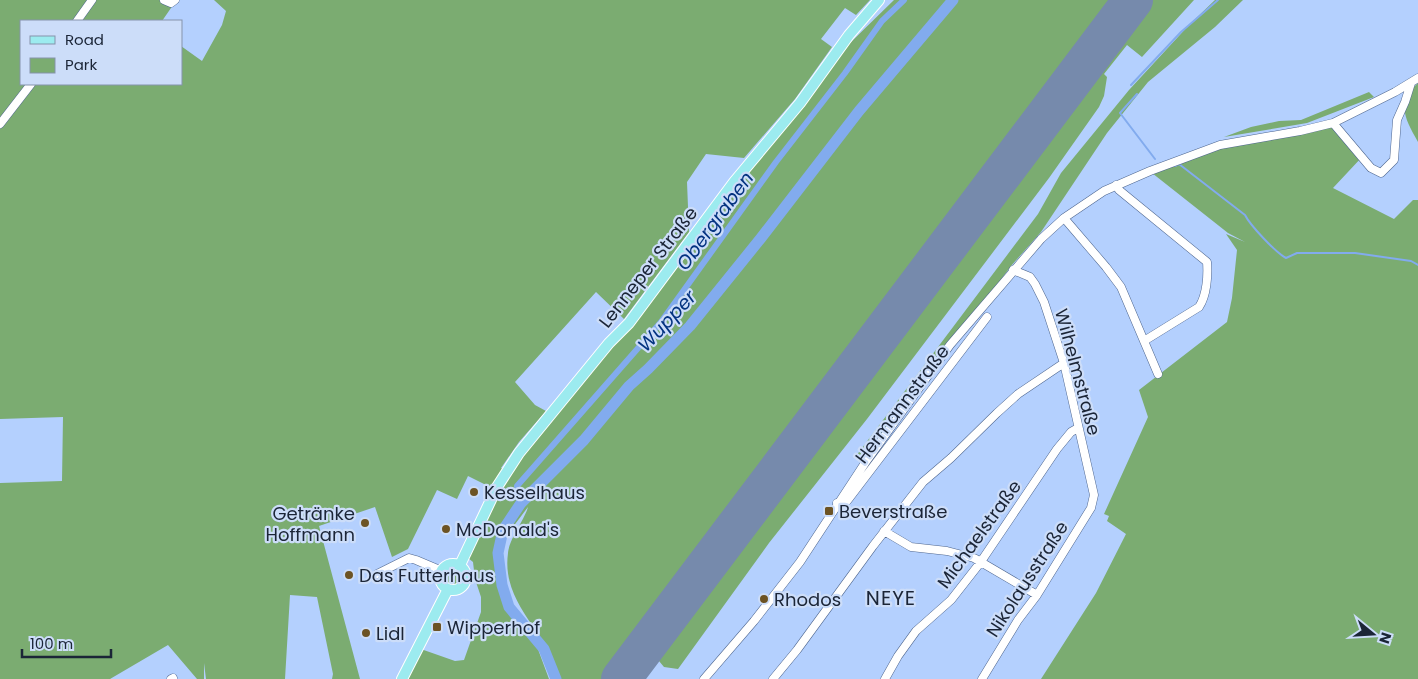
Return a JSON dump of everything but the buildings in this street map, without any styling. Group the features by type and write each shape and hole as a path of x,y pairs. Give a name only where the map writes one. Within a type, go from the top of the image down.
{"main road":[{"name":"Lenneper Straße","path":"460,565 497,487 519,453 609,343 629,323 734,182 800,103 849,35 879,0"},
{"path":"456,563 460,565 466,572 466,582 460,588 452,590 444,586 440,579 442,571 447,565 456,563"},
{"path":"402,679 448,588"}],"street":[{"path":"78,20 92,0"},
{"path":"164,0 171,3 175,0"},
{"path":"1333,122 1371,168 1380,173 1394,160 1397,120 1414,80"},
{"path":"704,679 754,621 800,562 837,503 950,345 1041,238 1064,218 1116,185 1220,144 1300,130 1333,122 1395,92 1414,80"},
{"path":"0,124 30,85"},
{"path":"1116,185 1119,190 1207,262 1208,271 1203,301 1199,307 1144,341"},
{"path":"1064,218 1121,287 1158,374"},
{"name":"Wilhelmstraße","path":"1013,270 1030,277 1044,302 1064,363 1094,495"},
{"name":"Hermannstraße","path":"837,503 847,501 987,317"},
{"path":"773,679 797,650 884,531 923,482 1018,394 1064,363"},
{"name":"Michaelstraße","path":"885,679 898,656 916,631 951,600 980,564 1057,449 1071,432 1078,428"},
{"name":"Nikolausstraße","path":"982,679 1018,620 1037,595 1092,508 1094,495"},
{"path":"884,531 911,548 960,554 974,558 980,564 1037,595"},
{"path":"377,574 409,558 442,571"}],"green space":[{"path":"0,0 89,0 75,20 20,20 20,85 28,85 0,121"},
{"path":"96,0 161,0 171,4 171,8 163,20 83,20"},
{"path":"214,0 870,0 856,15 845,8 821,39 832,47 795,99 744,158 706,154 687,182 689,232 624,319 596,292 515,382 535,405 546,411 519,442 501,468 510,473 553,416 632,326 727,198 803,106 850,43 894,0 1194,0 1142,57 1127,45 1104,74 1107,77 1104,96 1099,107 1049,178 867,419 769,543 678,669 664,667 659,661 640,679 560,679 546,647 518,603 508,571 509,548 528,507 494,552 503,590 512,611 532,633 549,679 409,679 405,673 418,648 455,661 464,660 481,612 481,597 475,579 473,562 468,558 500,492 468,476 457,499 437,490 408,549 392,557 375,507 319,526 360,679 332,679 333,674 317,597 290,595 285,679 206,679 204,663 204,679 197,679 168,645 110,679 0,679 0,483 62,481 63,417 0,419 0,129 35,85 182,85 182,47 202,61 222,25 226,11"},
{"path":"1215,0 1243,0 1215,27 1148,82 1107,133 1041,232 1011,266 865,463 856,456 1038,214 1061,173 1129,90 1189,25"},
{"path":"1418,83 1418,142 1407,119 1405,105 1411,91"},
{"path":"1369,92 1374,97 1307,123 1224,137 1251,127 1279,121 1301,120"},
{"path":"1333,126 1362,157 1333,188 1394,219 1413,200 1418,200 1418,679 1041,679 1096,593 1126,534 1107,521 1109,516 1104,514 1148,417 1139,390 1227,322 1232,298 1237,250 1226,234 1245,242 1228,233 1152,173 1221,148"},
{"path":"453,569 461,577 453,585 445,577"}],"waterway":[{"name":"Obergraben","path":"521,503 517,486 661,322 776,162 845,73 882,21 904,0"},
{"name":"Wupper","path":"556,679 544,649 509,607 502,585 498,553 503,530 521,503 584,440 629,386 690,326 859,111 953,0"},
{"path":"1131,85 1181,32 1218,0"},
{"path":"1137,94 1120,113 1155,159"},
{"path":"1175,166 1179,164 1245,215 1263,238 1286,258 1297,253 1355,253 1411,261 1418,265"}],"runway":[{"path":"621,679 1133,0"}],"place":[{"name":"Kesselhaus","path":"474,492"},
{"name":"Beverstraße","path":"829,511"},
{"name":"Getränke Hoffmann","path":"365,523"},
{"name":"McDonald's","path":"446,529"},
{"name":"Das Futterhaus","path":"349,575"},
{"name":"Rhodos","path":"764,599"},
{"name":"Wipperhof","path":"437,627"},
{"name":"Lidl","path":"366,633"}],"district":[{"name":"NEYE","path":"891,598"}]}
